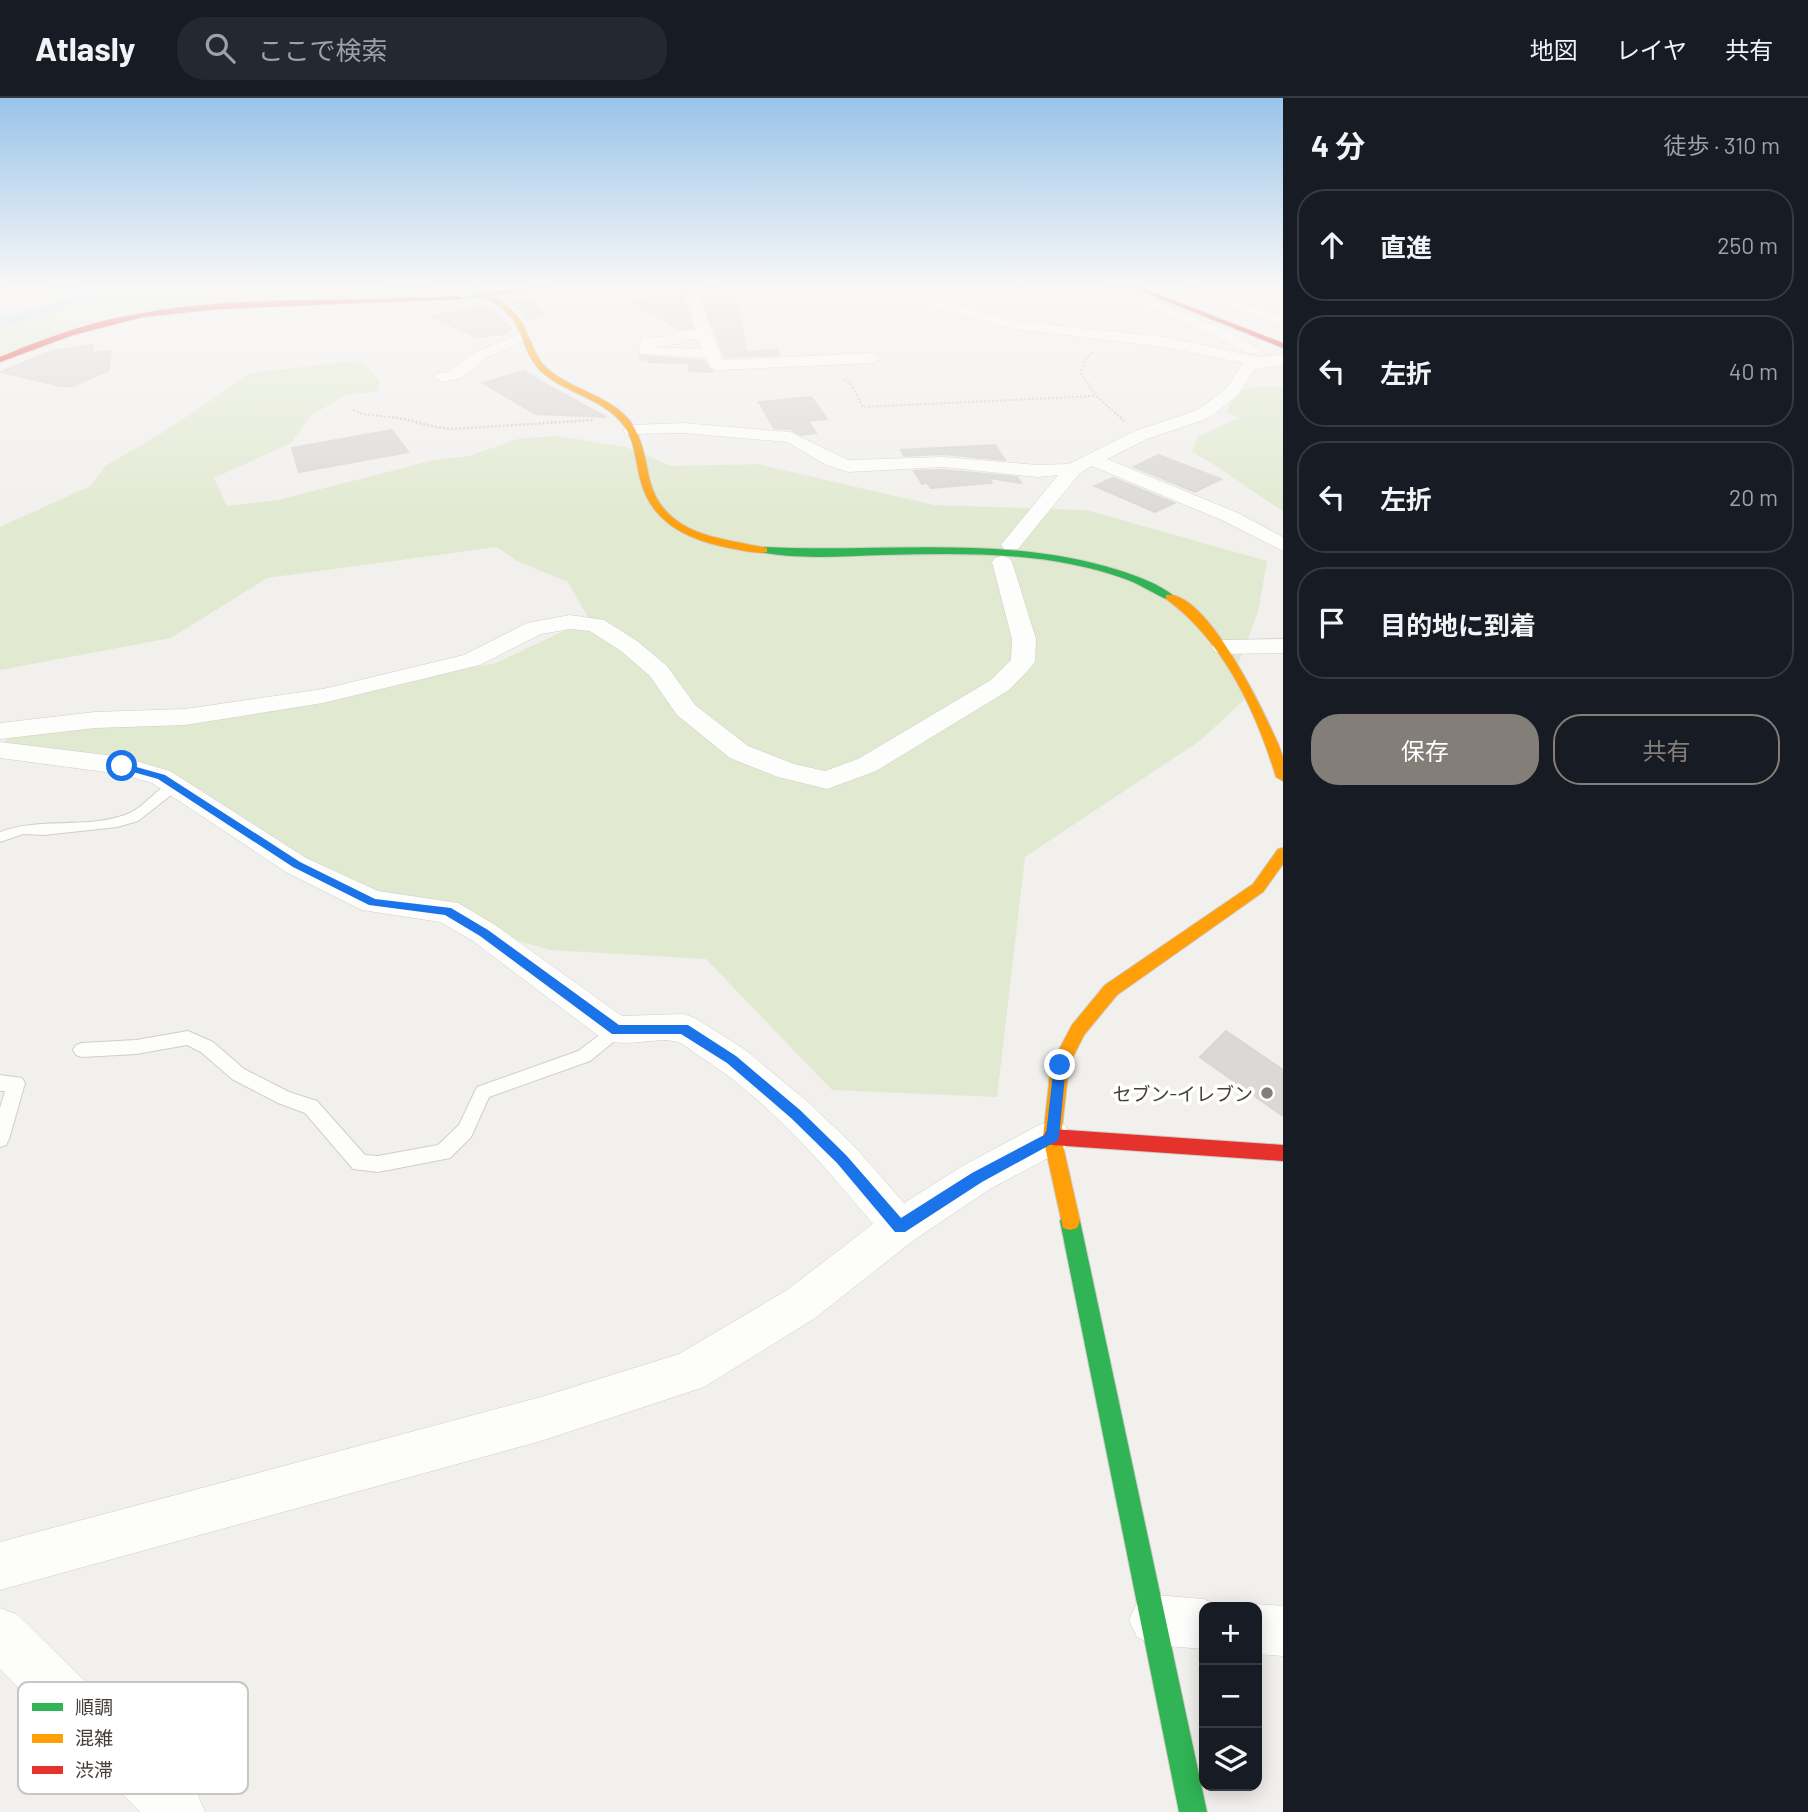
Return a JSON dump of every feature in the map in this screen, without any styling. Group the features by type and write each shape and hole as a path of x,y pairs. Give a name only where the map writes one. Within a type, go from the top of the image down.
{"main road":[{"path":"541,367 628,425 638,445 646,492 654,506 693,534 725,545 761,549 1043,556 1097,567 1153,587 1209,627 1224,647 1276,750 1282,773"},
{"path":"1194,1812 1052,1137 1060,1065 1078,1030 1111,990 1258,888 1283,853"},
{"path":"1052,1137 1283,1153"}],"street":[{"path":"442,377 455,375 465,367"},
{"path":"628,425 790,437 807,443 834,464 848,466 943,461 1038,471 1081,464 1141,435 1177,425 1219,405 1231,394 1251,367"},
{"path":"1081,464 1231,517 1283,545"},
{"path":"3,748 95,720 185,717 323,696 471,660 535,628 570,622 596,625 629,646 659,671 685,710 739,752 787,771 827,780 867,765 989,692 1023,662 1024,639 1007,553 1081,464"},
{"path":"1224,647 1283,646"},
{"path":"3,748 122,766 161,777 296,865 373,902 447,911 484,933 616,1030 683,1028 732,1059 796,1114 833,1150 900,1227"},
{"path":"0,1566 541,1419 689,1372 801,1304 900,1227 977,1177 1052,1137"},
{"path":"1154,1620 1199,1624"},
{"path":"1262,1629 1283,1631"},
{"path":"0,1633 49,1682"},
{"path":"160,1794 178,1812"}],"lane":[{"path":"0,837 22,829 44,830 133,818 175,785"},
{"path":"82,1050 136,1047 188,1038 207,1047 238,1074 284,1098 312,1107 360,1163 378,1164 443,1152 465,1131 483,1092 584,1056 616,1030"},
{"path":"0,1083 16,1083 0,1139"}],"path":[{"path":"1083,367 1081,373 1096,396 1110,411 1141,435"},
{"path":"842,377 851,384 863,407 936,406 1096,396"},
{"path":"353,410 363,414 415,420 434,428 453,429 499,424 628,425"}],"green space":[{"path":"301,367 367,367 380,381 377,392 346,395 310,416 291,443 214,478 227,506 278,500 434,460 469,456 521,438 557,436 626,447 672,466 758,464 934,505 1086,510 1267,561 1258,612 1236,669 1246,698 1201,740 1025,857 997,1097 832,1090 706,959 551,950 373,902 122,766 0,746 22,727 304,700 496,663 589,619 568,582 517,561 497,547 267,578 171,638 0,670 0,527 90,486 105,466 165,431 251,373"},
{"path":"1255,387 1283,387 1283,511 1192,452 1197,437 1239,418 1226,413 1242,391"}],"building":[{"path":"13,367 109,367 109,370 73,386 61,386 1,372"},
{"path":"689,367 708,367 714,372 689,371"},
{"path":"524,371 606,417 536,414 483,383"},
{"path":"811,397 827,419 808,421 816,433 801,435 790,429 774,428 759,402"},
{"path":"392,430 408,452 299,472 292,448"},
{"path":"995,445 1005,460 943,454 904,456 901,450"},
{"path":"1158,455 1221,479 1195,492 1134,467"},
{"path":"943,470 1017,477 1021,483 989,478 992,483 931,488 927,483 922,484 914,471"},
{"path":"1113,478 1174,503 1155,512 1095,486"},
{"name":"セブン-イレブン","path":"1226,1031 1283,1070 1283,1116 1200,1057"}],"traffic: fast":[{"path":"763,550 855,553 997,552 1043,556 1088,564 1132,578 1170,597"},
{"path":"1070,1221 1193,1812"}],"traffic: slow":[{"path":"541,367 565,384 608,406 626,422 637,444 653,500 676,526 727,545 763,550"},
{"path":"1170,597 1197,618 1226,653 1263,726 1283,777"},
{"path":"1070,1221 1052,1137 1060,1065 1078,1030 1111,990 1258,888 1283,853"}],"traffic: jam":[{"path":"1052,1137 1283,1153"}],"place":[{"name":"セブン-イレブン","path":"1267,1093"}],"route":[{"path":"122,766 161,777 296,865 373,902 447,911 484,933 616,1030 683,1028 732,1059 796,1114 842,1159 900,1227 977,1177 1052,1137 1060,1065"}]}
